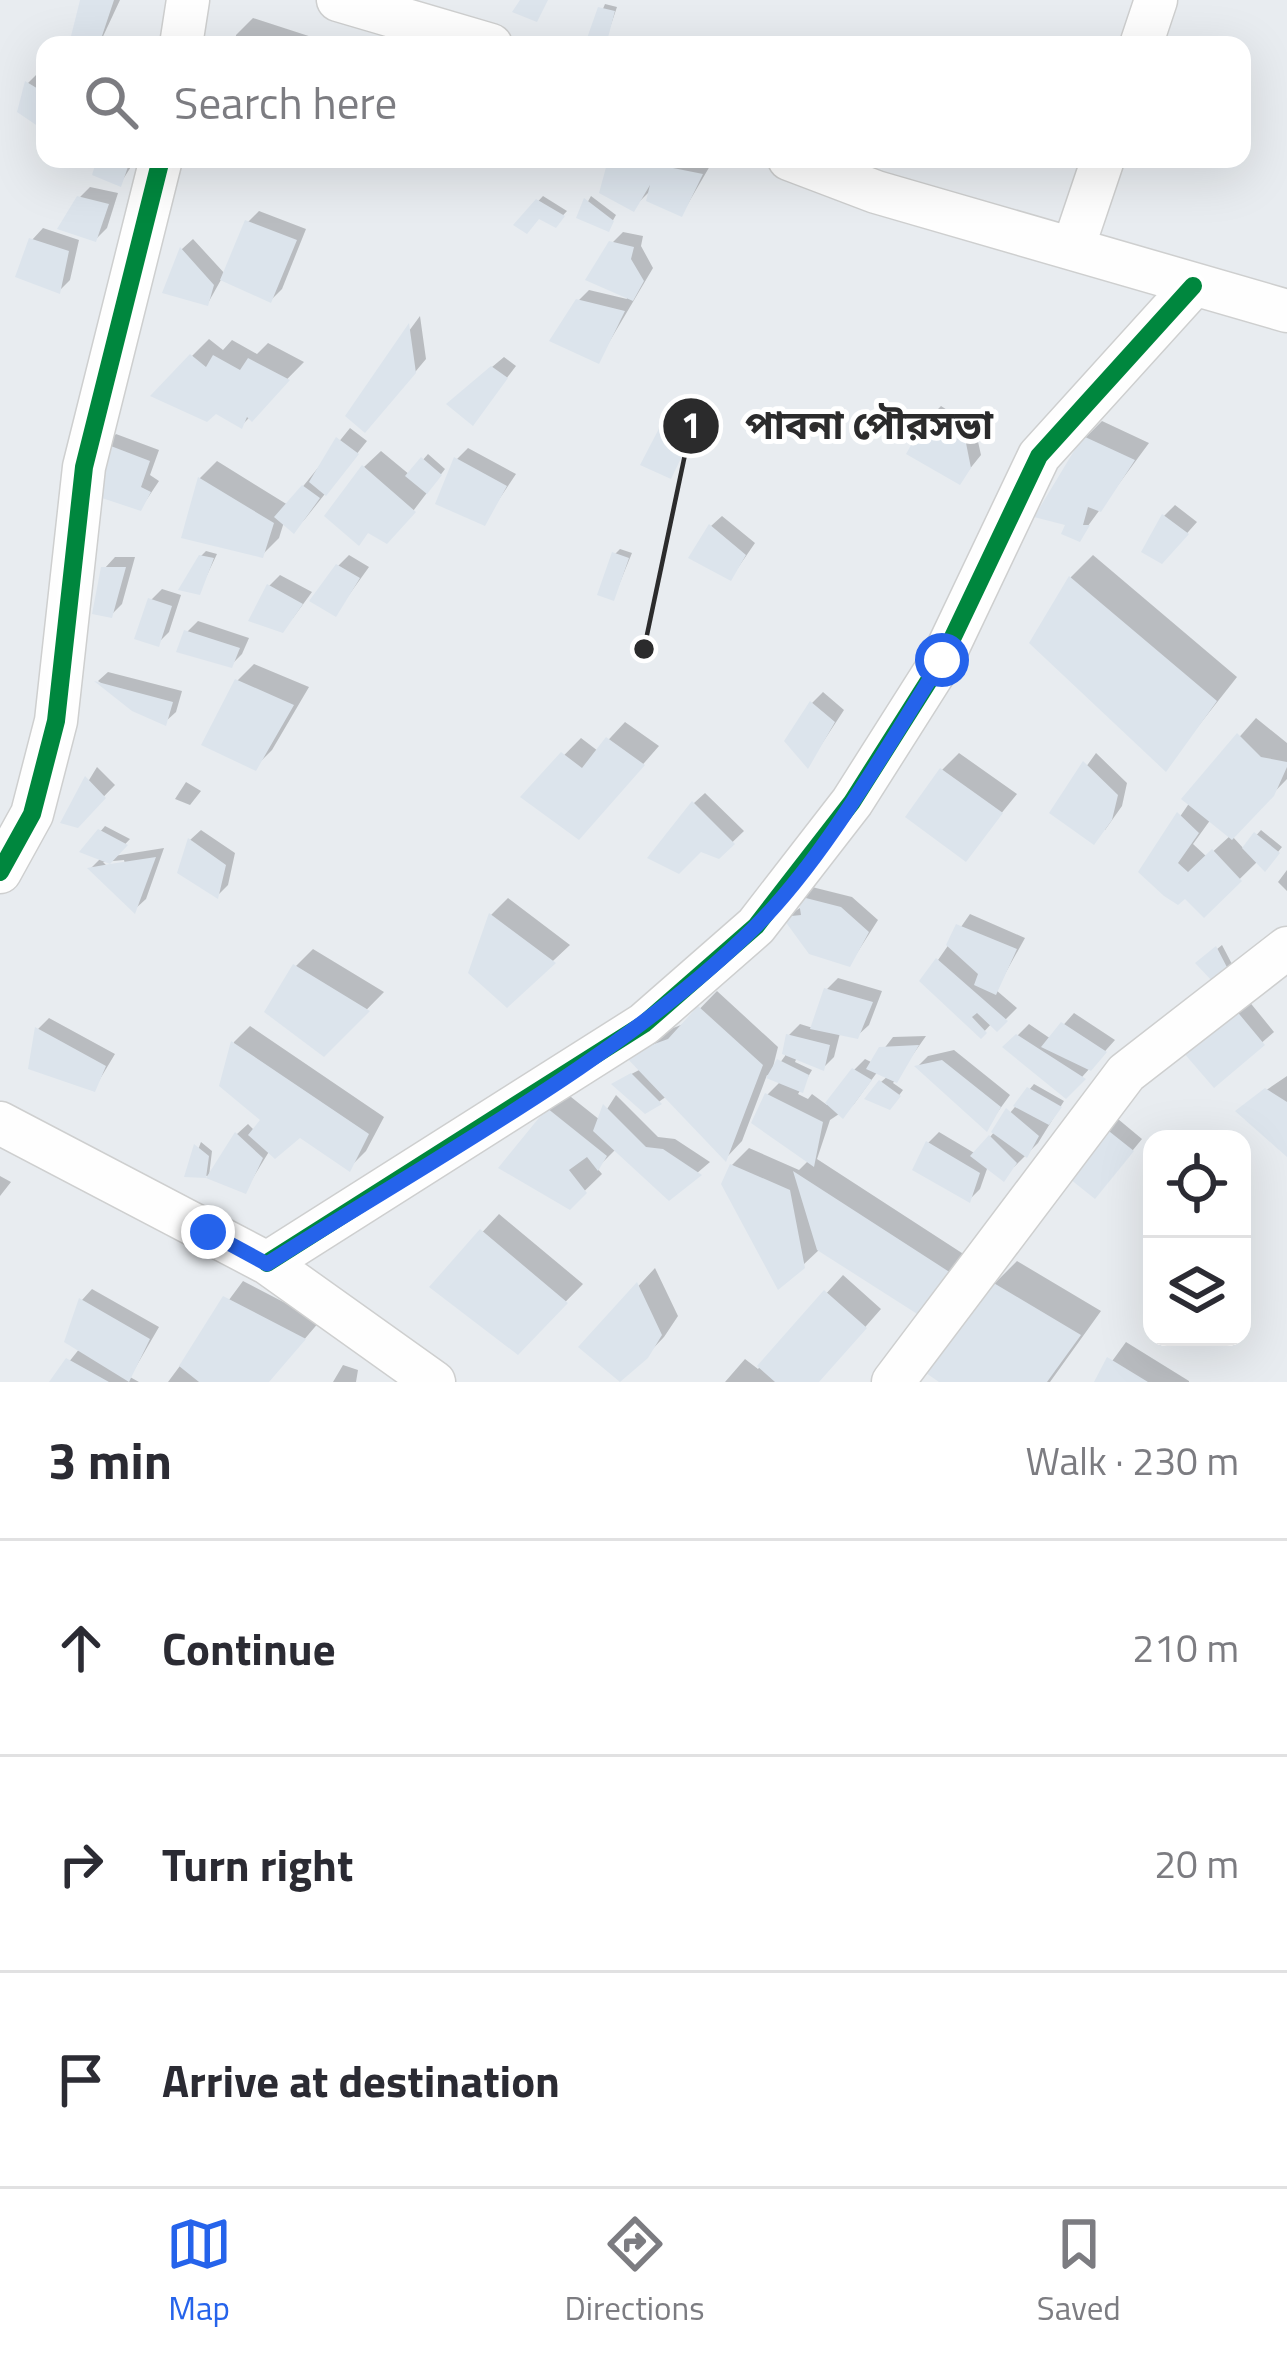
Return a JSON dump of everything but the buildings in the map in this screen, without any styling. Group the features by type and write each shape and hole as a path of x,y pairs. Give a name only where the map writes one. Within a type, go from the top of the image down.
{"street":[{"path":"183,36 188,0"},
{"path":"338,0 460,36"},
{"path":"1144,36 1156,0"},
{"path":"0,872 32,814 56,721 83,467 159,168"},
{"path":"813,168 876,192 1287,311"},
{"path":"1072,248 1099,168"},
{"path":"267,1264 644,1024 756,926 852,802 942,660 1039,456 1193,286"},
{"path":"892,1382 1126,1073 1287,948"},
{"path":"0,1123 267,1264 434,1382"}],"shaded area":[{"path":"0,0 1287,0 1287,1382 0,1382"}],"cycle path":[{"path":"0,872 32,814 56,721 84,467 159,168"},
{"path":"267,1263 644,1024 756,926 852,802 942,660 1039,456 1193,286"}],"place":[{"name":"পাবনা পৌরসভা","path":"644,649"}],"route":[{"path":"208,1232 267,1264 644,1024 756,926 852,802 942,660"}]}
